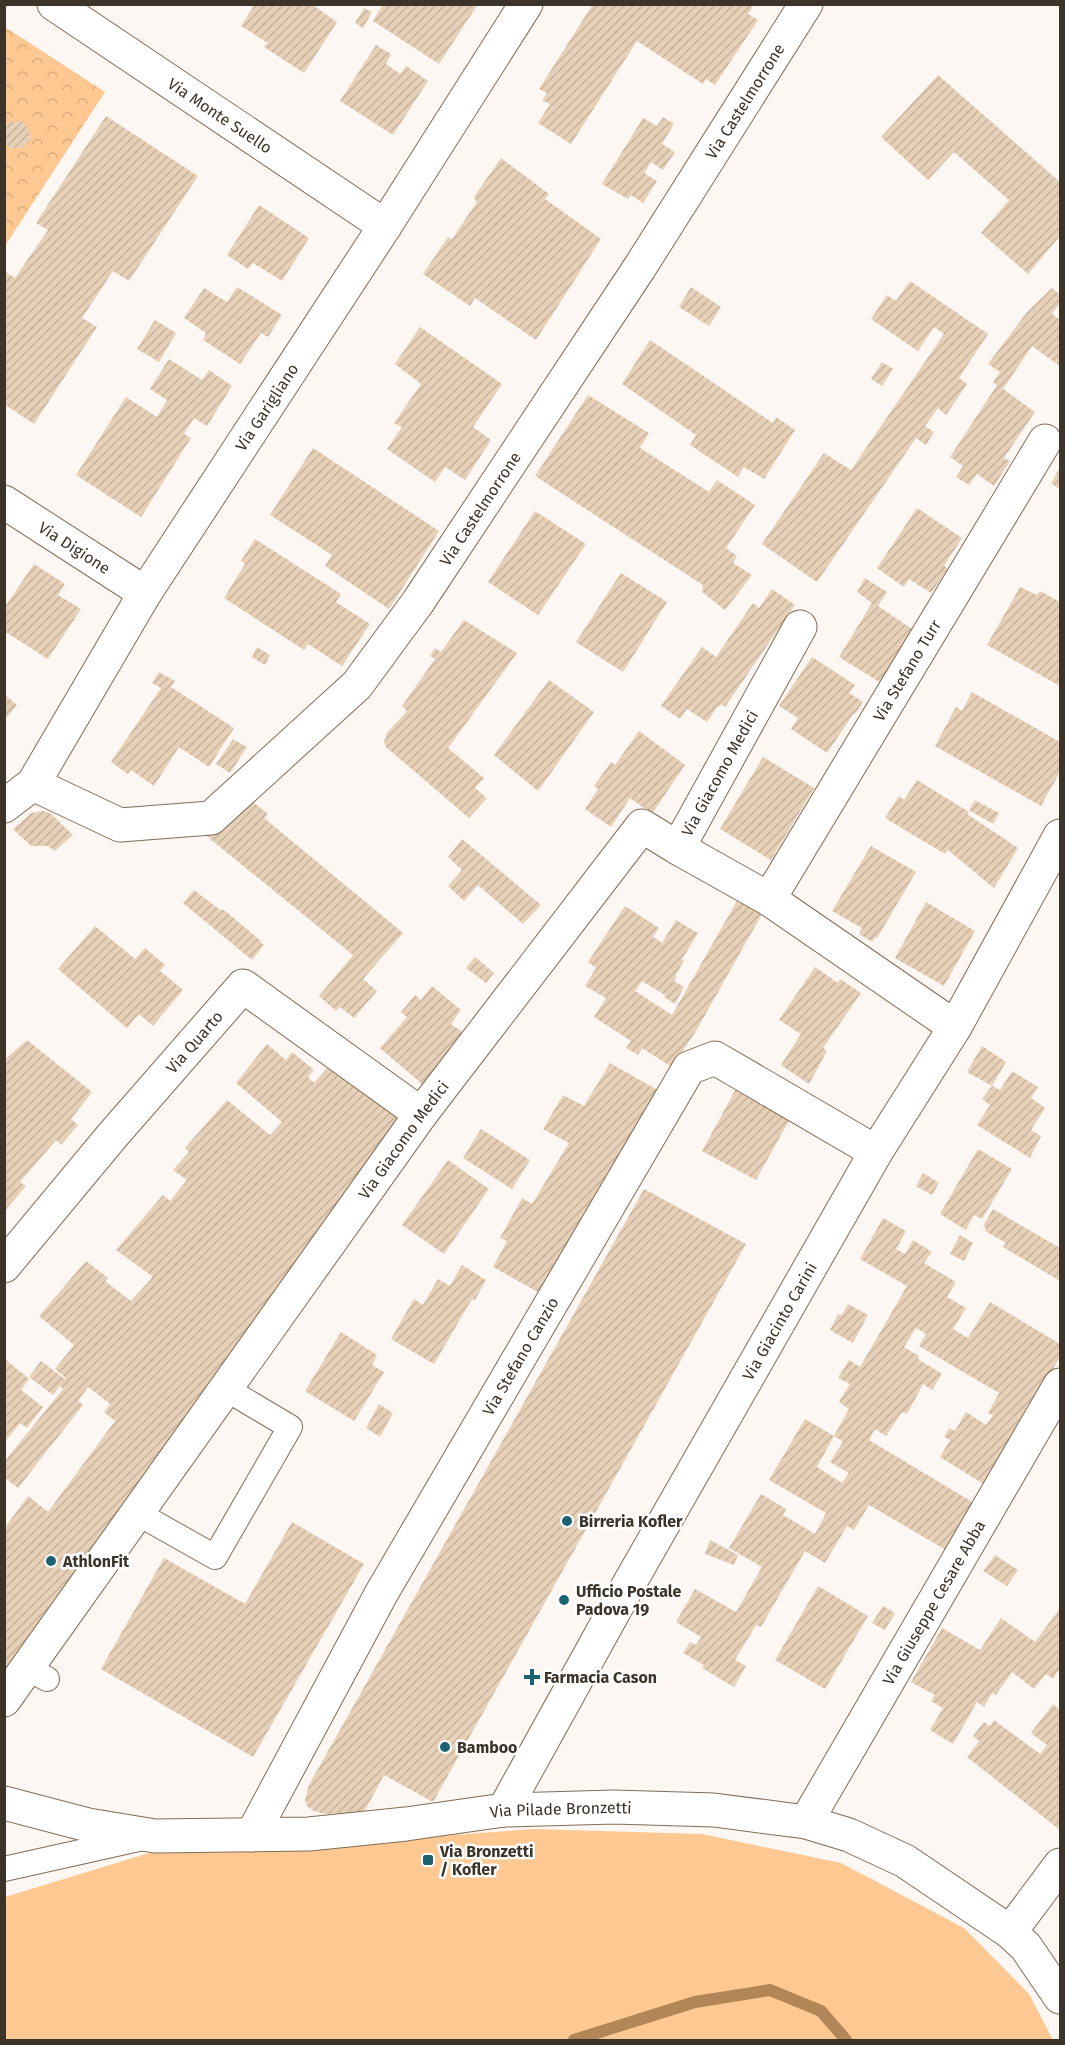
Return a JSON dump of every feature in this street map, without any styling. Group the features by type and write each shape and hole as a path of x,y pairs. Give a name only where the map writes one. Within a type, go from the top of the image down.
{"street":[{"name":"Via Monte Suello","path":"54,4 385,226"},
{"name":"Via Garigliano","path":"4,806 33,784 145,593 385,226 526,4"},
{"name":"Via Castelmorrone","path":"33,784 120,825 211,818 357,685 418,602 640,267 806,4"},
{"name":"Via Stefano Turr","path":"770,899 1044,441"},
{"name":"Via Digione","path":"4,502 145,593"},
{"name":"Via Giacomo Medici","path":"4,1700 37,1673 137,1513 246,1360 422,1114 642,826 678,848 800,627"},
{"name":"Via Giacinto Carini","path":"504,1810 629,1584 876,1152 955,1027 1060,836"},
{"path":"678,848 770,899 955,1027"},
{"name":"Via Quarto","path":"4,1266 112,1136 243,986 422,1114"},
{"name":"Via Stefano Canzio","path":"252,1835 381,1594 689,1068 715,1058 876,1152"},
{"name":"Via Giuseppe Cesare Abba","path":"806,1822 1060,1385"},
{"name":"Via Pilade Bronzetti","path":"4,1803 88,1826 155,1836 309,1834 406,1824 504,1810 614,1807 714,1810 806,1822 849,1835 905,1861 1010,1932 1026,1947 1060,1997"},
{"path":"1010,1932 1060,1865"}],"lane":[{"path":"137,1513 215,1557 290,1427 226,1389"},
{"path":"4,1869 155,1836"}],"green space":[{"path":"5,27 105,92 5,246"},
{"path":"533,1829 702,1834 841,1863 964,1928 1029,1994 1053,2040 5,2040 5,1897 149,1853 233,1852"}],"building":[{"path":"255,4 311,4 337,22 304,73 264,47 268,43 241,26"},
{"path":"383,4 478,4 439,64 373,21"},
{"path":"593,4 754,4 748,14 758,20 715,85 706,79 703,84 637,41 571,144 538,123 550,104 542,100 547,93 539,89"},
{"path":"364,8 372,12 363,28 355,23"},
{"path":"376,45 391,54 386,64 400,74 406,66 428,81 393,135 340,101"},
{"path":"938,75 1060,182 1060,236 1028,274 981,233 1009,200 954,152 928,180 881,137"},
{"path":"106,116 198,176 129,281 113,271 82,318 97,327 34,424 4,404 4,271 15,278 48,230 36,223"},
{"path":"663,117 674,124 662,144 675,152 663,170 651,162 644,173 657,181 643,203 631,195 628,199 602,184 643,118 657,126"},
{"path":"22,121 29,130 31,140 22,148 11,148 4,143 4,127 9,122"},
{"path":"501,158 549,194 545,199 601,239 536,340 475,298 470,306 423,274 448,237 452,239 477,202 474,197"},
{"path":"259,205 309,238 282,281 253,263 248,269 227,255"},
{"path":"910,281 988,334 959,378 967,384 946,415 938,408 925,426 934,432 926,445 916,438 817,582 762,544 824,453 851,470 944,334 934,327 918,351 871,319 887,295 896,301"},
{"path":"237,287 282,315 268,337 261,333 240,364 203,340 206,333 184,318 204,288 227,302"},
{"path":"691,287 721,307 709,326 679,307"},
{"path":"1052,288 1060,295 1060,303 1052,314 1060,320 1060,366 1032,346 1003,389 1035,412 1004,458 1010,461 994,486 977,474 969,485 956,477 963,466 950,457 997,385 993,382 1000,372 988,364 1027,312"},
{"path":"155,320 176,333 159,362 137,349"},
{"path":"420,327 502,384 473,427 491,440 465,480 445,467 435,482 387,449 402,427 394,423 421,384 395,364"},
{"path":"650,340 773,423 776,417 795,430 764,479 744,467 738,477 690,445 696,435 622,384"},
{"path":"169,359 202,380 209,370 232,386 207,426 194,418 184,434 191,438 141,517 76,475 126,397 157,417 167,400 150,389"},
{"path":"882,362 893,369 882,386 871,379"},
{"path":"588,395 649,433 640,448 709,492 717,480 755,505 726,548 737,556 733,563 752,575 725,610 702,592 703,585 535,476"},
{"path":"313,448 439,531 389,609 325,566 332,555 270,515"},
{"path":"1060,468 1060,490 1051,483"},
{"path":"917,508 962,538 944,566 948,569 931,593 909,579 904,587 877,568"},
{"path":"535,511 586,544 538,615 488,582"},
{"path":"255,539 341,594 336,602 370,624 342,666 308,644 304,650 224,598 245,564 241,561"},
{"path":"34,564 65,584 58,595 81,609 48,659 4,631 4,608"},
{"path":"621,573 667,602 623,672 576,642"},
{"path":"865,578 887,592 878,606 912,629 881,683 839,657 872,603 857,592"},
{"path":"1020,587 1037,595 1040,591 1060,602 1060,686 987,645"},
{"path":"772,589 795,605 725,707 721,704 720,707 718,706 707,722 687,709 680,719 661,706 702,647 716,657 753,603 759,608"},
{"path":"464,620 517,653 448,748 484,778 475,788 487,798 469,818 386,747 384,742 387,733 407,711 402,706 435,659 430,656 435,648 441,652"},
{"path":"257,647 270,655 265,665 252,657"},
{"path":"812,657 855,685 849,693 863,702 827,753 791,729 798,718 779,706"},
{"path":"159,672 175,681 171,687 234,728 209,767 179,747 154,786 131,770 128,774 111,762 161,688 152,683"},
{"path":"549,680 594,712 538,791 494,755"},
{"path":"972,692 1060,742 1060,772 1041,806 935,746 956,707 962,711"},
{"path":"4,694 17,705 4,721"},
{"path":"639,731 685,765 652,814 630,798 611,827 585,809 598,789 594,786 611,762 615,765"},
{"path":"233,739 247,747 230,773 216,764"},
{"path":"763,757 814,788 771,860 720,829"},
{"path":"917,780 969,812 967,814 1018,848 994,888 948,850 945,854 885,818 899,796 904,800"},
{"path":"975,800 999,813 993,824 969,810"},
{"path":"254,803 268,814 264,818 403,933 363,979 377,991 354,1018 340,1007 336,1011 319,996 353,955 198,829 228,821"},
{"path":"43,811 50,813 73,835 55,851 48,846 31,846 13,829 31,813"},
{"path":"462,839 541,905 523,924 478,885 464,901 448,886 462,870 448,857"},
{"path":"871,846 916,872 877,938 875,937 872,942 859,934 862,928 832,911"},
{"path":"194,890 220,910 224,910 261,941 264,945 252,960 183,903"},
{"path":"742,892 766,907 696,1031 672,1067 642,1048 638,1055 626,1048 631,1041 594,1017 606,998 585,986 596,968 588,962 625,906 659,928 653,937 662,943 676,920 698,933 682,959 684,961 675,976 677,977 674,981 684,987 675,1004 642,981 635,991 672,1015"},
{"path":"926,902 975,931 944,986 895,958"},
{"path":"95,926 135,959 145,948 165,965 160,971 183,990 153,1026 139,1014 127,1028 58,969"},
{"path":"475,957 494,973 486,983 466,968"},
{"path":"815,967 838,983 840,979 861,993 823,1048 827,1051 809,1084 781,1065 801,1034 779,1020"},
{"path":"432,986 461,1010 451,1024 469,1037 429,1090 380,1048 407,1017 401,1012 415,995 421,1000"},
{"path":"27,1040 92,1092 71,1119 78,1125 61,1145 56,1140 20,1182 26,1186 4,1212 4,1060"},
{"path":"267,1044 286,1060 292,1052 314,1070 308,1077 314,1083 336,1058 408,1119 4,1672 4,1529 28,1496 48,1512 115,1421 104,1412 110,1404 88,1387 78,1401 83,1405 18,1488 4,1477 4,1462 63,1389 60,1386 53,1395 29,1377 41,1361 65,1379 55,1369 74,1345 39,1316 86,1261 108,1278 105,1281 131,1301 151,1279 152,1276 116,1250 163,1195 170,1201 187,1180 173,1170 189,1152 185,1148 227,1100 270,1135 282,1122 236,1083"},
{"path":"982,1046 1006,1062 992,1086 967,1072"},
{"path":"610,1063 661,1092 545,1296 493,1267 507,1241 500,1238 522,1198 532,1204 569,1143 543,1129 563,1095 584,1106"},
{"path":"1012,1071 1038,1087 1031,1098 1045,1108 1031,1130 1041,1136 1030,1158 977,1125 990,1105 982,1099 992,1086 1000,1090"},
{"path":"737,1087 791,1117 756,1180 702,1151"},
{"path":"481,1129 530,1160 512,1189 463,1158"},
{"path":"978,1149 1012,1169 982,1219 974,1215 966,1230 940,1214"},
{"path":"448,1160 489,1189 444,1254 402,1225"},
{"path":"923,1173 939,1183 932,1195 916,1186"},
{"path":"644,1189 746,1244 433,1802 384,1775 364,1812 325,1814 314,1811 307,1806 305,1800 309,1785"},
{"path":"993,1209 1060,1248 1060,1281 1003,1247 1006,1243 985,1231 986,1228 983,1226"},
{"path":"883,1218 906,1231 896,1249 905,1254 913,1240 932,1252 924,1263 956,1282 947,1297 966,1308 953,1329 968,1338 990,1302 1060,1344 1060,1357 985,1485 940,1457 950,1440 944,1437 949,1428 955,1431 966,1412 986,1425 993,1415 988,1413 999,1393 919,1346 926,1334 916,1328 904,1347 942,1374 932,1390 923,1384 907,1414 902,1412 886,1436 875,1429 869,1440 974,1503 946,1550 869,1505 854,1530 847,1526 825,1563 805,1551 761,1627 756,1625 735,1660 746,1666 734,1687 702,1668 704,1665 683,1653 690,1642 696,1645 701,1637 676,1622 695,1589 736,1612 762,1567 729,1548 761,1494 786,1509 783,1515 815,1534 826,1513 769,1480 805,1419 834,1436 849,1409 839,1402 850,1384 838,1378 849,1360 860,1367 907,1286 860,1259","holes":["834,1436 843,1442 830,1462 849,1473 842,1483 817,1467"]},
{"path":"960,1235 973,1243 964,1261 950,1254"},
{"path":"462,1265 486,1280 475,1300 472,1299 434,1364 391,1339 414,1299 423,1305 438,1279 450,1286"},
{"path":"848,1304 868,1315 853,1343 830,1330 838,1314 842,1315"},
{"path":"341,1332 377,1355 372,1365 384,1372 354,1421 305,1391"},
{"path":"5,1359 29,1379 21,1390 43,1407 27,1428 20,1423 5,1442"},
{"path":"379,1404 393,1413 380,1437 366,1428"},
{"path":"292,1522 364,1564 253,1757 101,1669 164,1558 245,1604"},
{"path":"710,1540 738,1555 734,1565 705,1554"},
{"path":"995,1555 1018,1570 1007,1586 983,1571"},
{"path":"818,1586 868,1616 825,1689 775,1660"},
{"path":"883,1606 895,1613 885,1630 872,1623"},
{"path":"1060,1608 1060,1668 1053,1679 1046,1674 1034,1689 1012,1672 996,1695 992,1693 984,1707 977,1702 953,1744 930,1730 943,1708 931,1701 935,1695 911,1682 942,1628 980,1650 1001,1618 1035,1642"},
{"path":"1053,1704 1060,1710 1060,1830 967,1757 979,1741 973,1736 984,1722 990,1726 994,1720 1040,1754 1047,1745 1031,1733"}],"waterway":[{"path":"574,2040 695,2002 770,1990 821,2011 846,2040"}],"place":[{"name":"Birreria Kofler","path":"567,1521"},
{"name":"AthlonFit","path":"51,1561"},
{"name":"Ufficio Postale Padova 19","path":"564,1600"},
{"name":"Farmacia Cason","path":"532,1677"},
{"name":"Bamboo","path":"445,1747"},
{"name":"Via Bronzetti / Kofler","path":"428,1860"}]}
